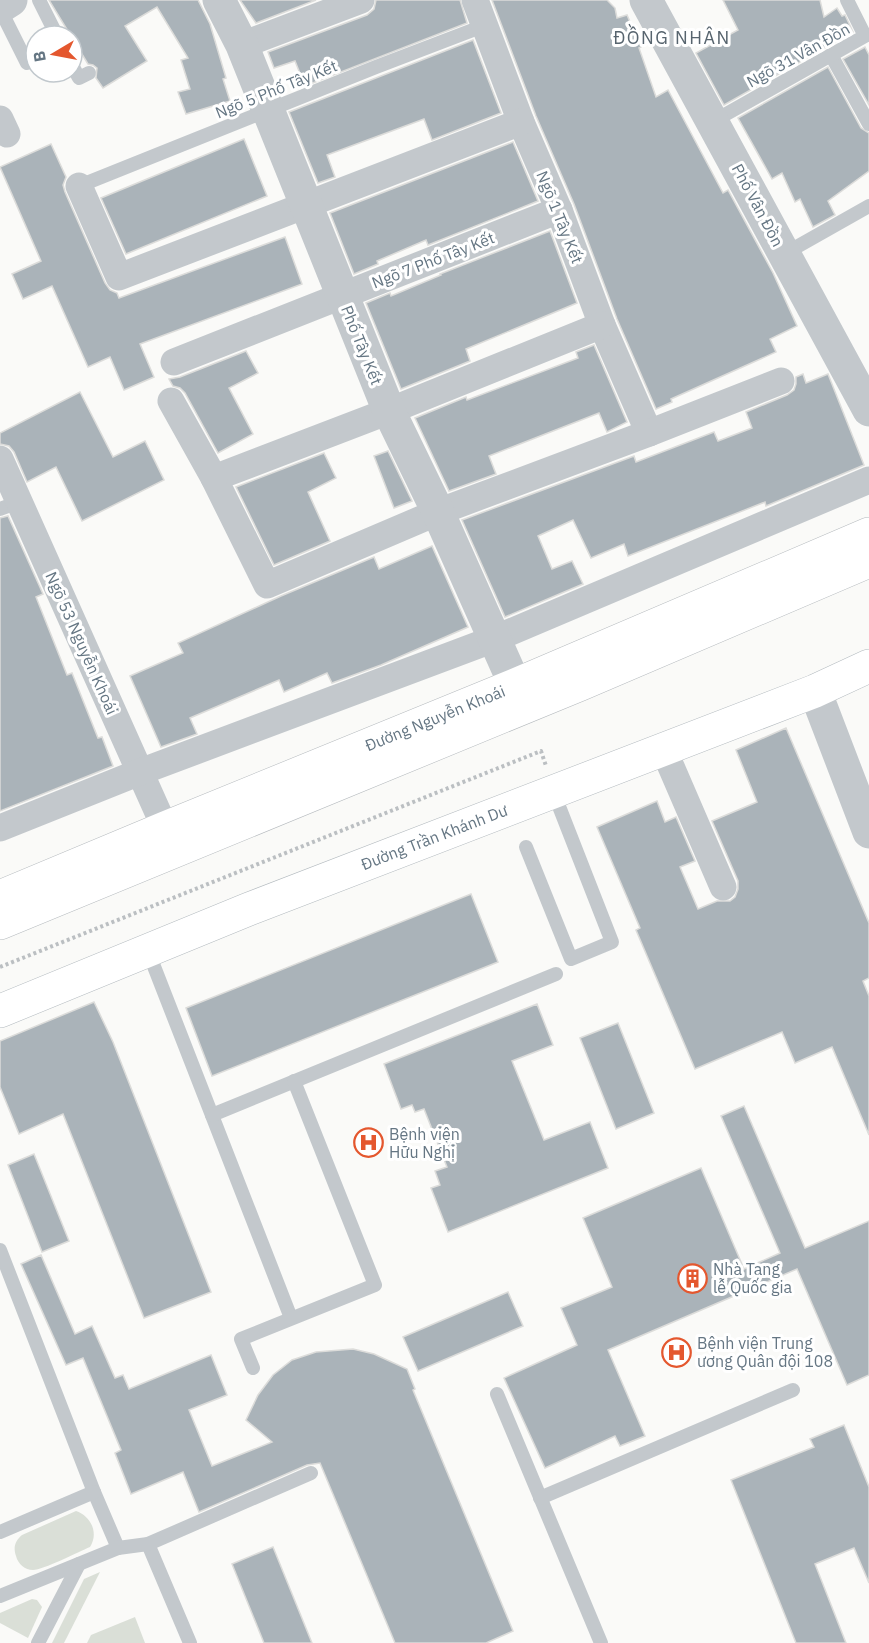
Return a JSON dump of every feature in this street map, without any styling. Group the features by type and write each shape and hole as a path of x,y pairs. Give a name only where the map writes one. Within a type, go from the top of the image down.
{"main road":[{"name":"Đường Nguyễn Khoái","path":"0,897 515,685 869,534"},
{"name":"Đường Nguyễn Khoái","path":"0,923 581,684 869,561"},
{"name":"Đường Trần Khánh Dư","path":"0,1011 259,905 814,691 869,666"}],"street":[{"path":"0,8 11,0"},
{"name":"Phố Tây Kết","path":"219,0 242,45 389,411 438,512 515,685"},
{"path":"242,45 361,0"},
{"name":"Ngõ 1 Tây Kết","path":"475,0 521,122 559,210 602,325 649,433"},
{"name":"Phố Vân Đồn","path":"646,0 868,405"},
{"path":"79,186 119,277 521,122"},
{"name":"Ngõ 7 Phố Tây Kết","path":"174,362 559,210"},
{"path":"214,478 389,411 602,325"},
{"path":"171,401 214,478 267,585 438,512 781,381"},
{"name":"Ngõ 53 Nguyễn Khoái","path":"0,459 10,506 165,828"},
{"path":"0,828 140,772 494,639 869,480"},
{"path":"814,691 869,832"},
{"path":"663,748 723,887"}],"lane":[{"path":"39,0 51,24"},
{"name":"Ngõ 31 Vân Đồn","path":"712,122 865,36 864,24 847,0"},
{"path":"0,8 24,57"},
{"name":"Ngõ 5 Phố Tây Kết","path":"79,186 486,25"},
{"path":"831,55 869,124"},
{"path":"84,76 89,73"},
{"path":"784,254 869,206"},
{"path":"526,847 571,959 612,942 553,791"},
{"path":"148,951 291,1318"},
{"path":"212,1115 556,974"},
{"path":"252,1368 241,1339 375,1285 294,1082"},
{"path":"0,1250 118,1548"},
{"path":"540,1498 793,1390"},
{"path":"496,1394 601,1643"},
{"path":"0,1596 118,1548 148,1544 311,1473"},
{"path":"0,1532 94,1492"},
{"path":"148,1544 190,1643"},
{"path":"38,1643 79,1564"}],"path":[{"path":"0,967 541,751 553,791"}],"shaded area":[{"path":"76,1511 86,1517 92,1526 94,1536 90,1547 38,1569 27,1569 20,1564 15,1544 22,1535"},
{"path":"100,1572 64,1643 52,1643 84,1579"},
{"path":"32,1599 37,1600 42,1607 28,1638 0,1623 0,1613"},
{"path":"135,1617 145,1643 87,1643 91,1635"}],"building":[{"path":"49,0 198,0 210,24 226,78 223,79 230,101 186,114 178,92 190,89 181,60 188,58 157,7 125,26 147,61 103,88 96,78 97,68 88,64 84,57 84,24 64,24"},
{"path":"240,0 316,0 256,23"},
{"path":"376,0 460,0 467,23 305,86 295,61 274,68 268,52 367,15 374,9"},
{"path":"492,0 607,0 615,8 617,18 627,15 641,47 639,48 656,97 668,90 723,193 728,190 773,273 797,326 770,339 776,352 671,399 672,402 656,409 617,319 574,204 536,116"},
{"path":"723,0 820,0 824,17 837,8 842,16 845,15 853,32 724,105 696,53 738,30"},
{"path":"473,40 501,113 432,140 424,119 327,155 335,177 318,183 289,112"},
{"path":"865,47 869,55 869,105 843,59"},
{"path":"828,67 861,128 869,133 869,171 828,201 835,215 813,227 800,199 795,202 782,173 772,179 738,118"},
{"path":"244,139 267,196 126,254 101,198"},
{"path":"513,142 538,201 428,245 426,240 377,261 378,264 354,274 330,213"},
{"path":"51,144 66,177 63,185 65,192 105,283 110,290 117,293 119,298 285,237 302,284 140,344 154,377 124,390 110,357 88,367 52,286 23,299 12,274 41,261 0,167"},
{"path":"550,231 577,303 466,349 470,361 401,389 366,303 390,293 391,296 440,274"},
{"path":"594,345 627,422 607,432 599,413 489,456 496,474 449,491 415,418 466,397 467,400 578,358 576,352"},
{"path":"246,351 258,373 229,388 253,434 218,453 185,393 173,386 169,379 180,377"},
{"path":"803,374 806,383 828,374 864,465 766,506 765,502 628,556 624,544 591,558 573,520 538,536 552,569 572,561 583,584 505,617 462,520 634,456 636,462 714,432 718,441 752,428 746,412 787,395 794,390 796,377"},
{"path":"80,392 113,457 145,441 164,480 82,521 56,467 27,482 14,452 9,446 0,444 0,433"},
{"path":"388,451 412,501 394,508 374,456"},
{"path":"324,453 336,478 308,492 330,541 274,565 236,487"},
{"path":"8,516 43,594 36,597 67,675 72,673 98,738 102,737 113,766 0,811 0,518"},
{"path":"432,546 468,627 381,665 332,683 327,673 284,692 279,680 190,718 197,734 161,747 130,676 183,653 178,643 281,596 374,557 379,569"},
{"path":"786,728 869,923 869,978 863,981 869,996 869,1135 832,1047 795,1063 782,1032 695,1069 636,930 640,928 597,827 657,801 665,822 676,817 695,861 680,867 698,909 717,901 730,901 735,897 738,881 712,821 757,802 736,750"},
{"path":"471,894 498,962 212,1076 186,1008"},
{"path":"94,1002 113,1042 211,1292 144,1318 63,1114 19,1134 0,1087 0,1041"},
{"path":"537,1004 553,1045 512,1061 544,1140 590,1122 608,1168 448,1232 431,1188 440,1185 435,1171 447,1167 424,1109 415,1112 412,1105 401,1109 384,1064"},
{"path":"618,1023 654,1113 616,1129 580,1038"},
{"name":"Nhà Tang lễ Quốc gia","path":"744,1106 805,1248 869,1221 869,1375 847,1385 797,1269 608,1350 645,1436 620,1446 615,1436 545,1468 504,1378 577,1345 561,1308 612,1287 583,1218 701,1168 744,1269 780,1253 721,1116"},
{"path":"34,1154 69,1241 42,1252 8,1165"},
{"path":"41,1255 75,1334 92,1326 115,1378 123,1375 129,1389 211,1355 227,1395 189,1410 212,1466 272,1442 246,1420 258,1395 273,1375 292,1360 316,1352 353,1349 374,1354 407,1369 415,1389 413,1390 513,1631 486,1643 395,1643 320,1463 307,1465 199,1512 183,1472 131,1494 115,1453 121,1450 83,1358 66,1365 21,1264"},
{"path":"508,1292 523,1326 418,1371 403,1337"},
{"path":"844,1425 869,1487 869,1583 854,1548 815,1564 846,1643 796,1643 731,1480 814,1447 810,1439"},
{"path":"273,1547 312,1643 264,1643 232,1564"}],"place":[{"name":"Bệnh viện Hữu Nghị","path":"368,1143"},
{"name":"Nhà Tang lễ Quốc gia","path":"692,1278"},
{"name":"Bệnh viện Trung ương Quân đội 108","path":"676,1352"}],"district":[{"name":"ĐỒNG NHÂN","path":"672,37"}]}
